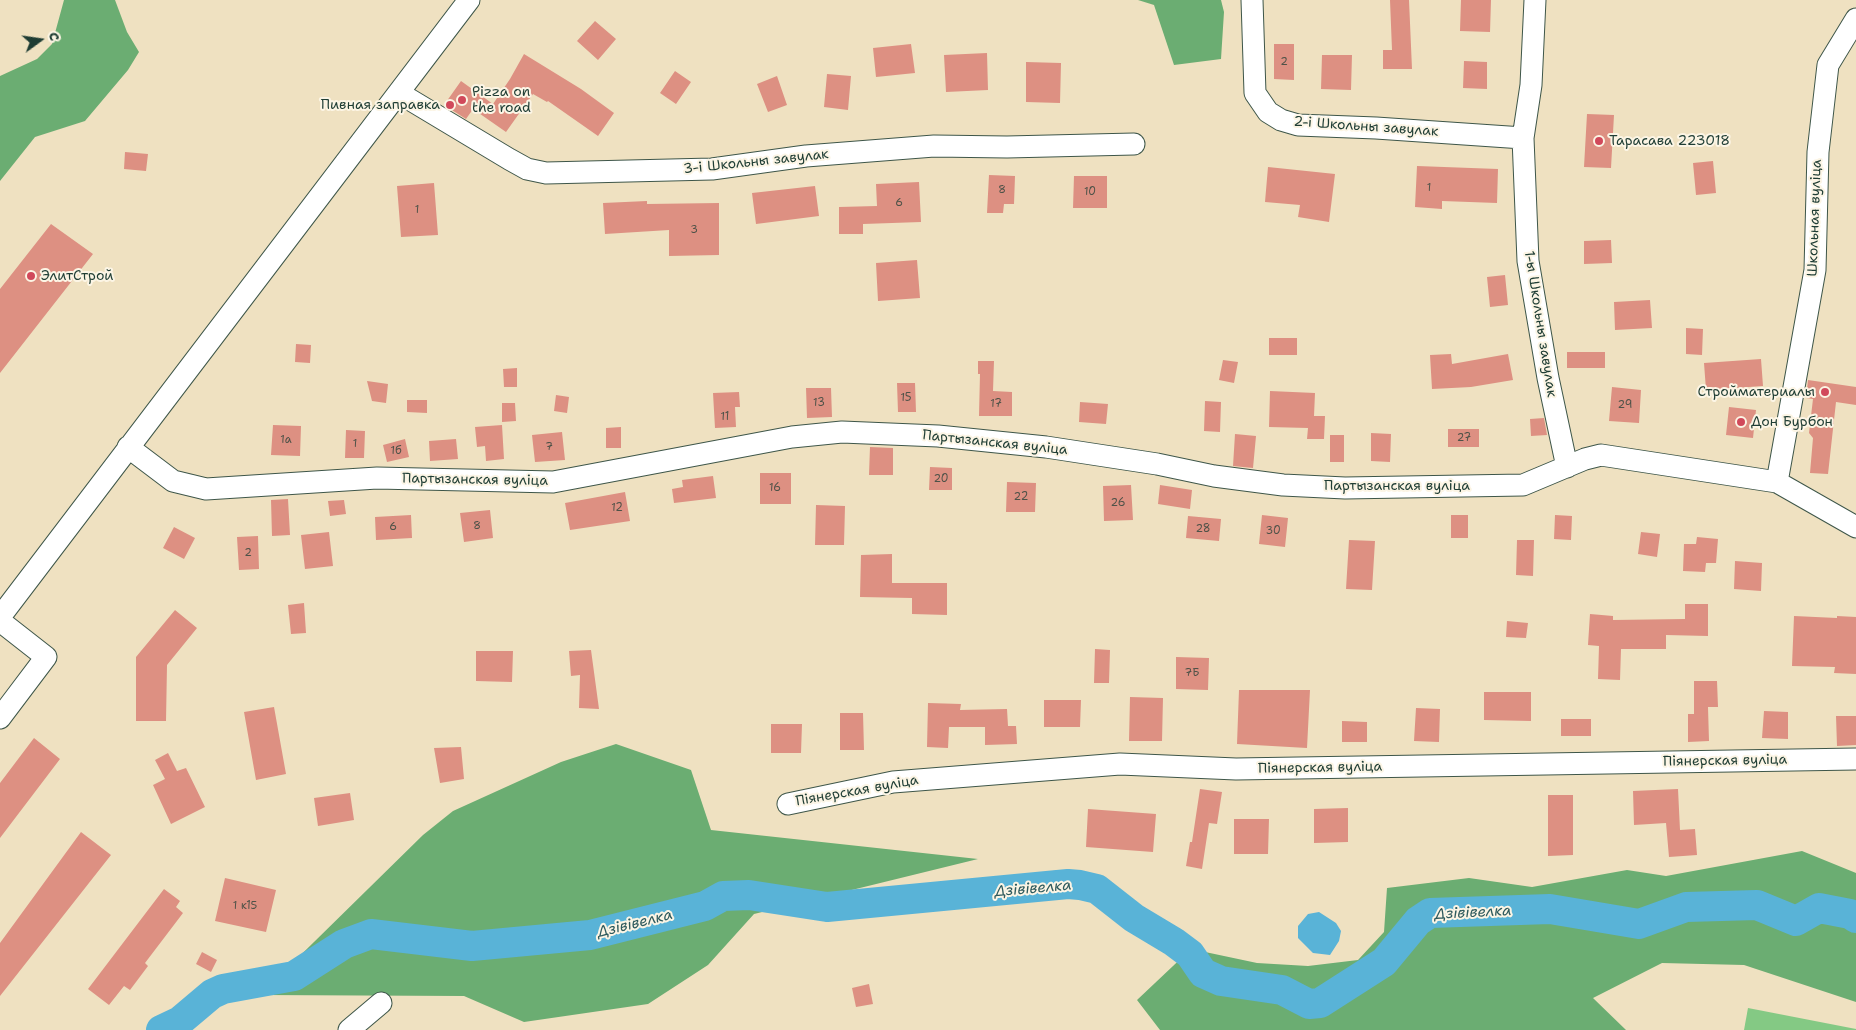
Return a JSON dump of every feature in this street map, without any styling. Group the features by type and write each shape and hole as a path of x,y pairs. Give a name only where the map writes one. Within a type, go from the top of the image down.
{"street":[{"path":"0,617 128,446 469,0"},
{"name":"2-і Школьны завулак","path":"1252,0 1255,93 1268,112 1281,120 1298,125 1376,128 1523,138"},
{"name":"1-ы Школьны завулак","path":"1535,0 1531,86 1523,138 1528,261 1548,378 1567,467"},
{"name":"Школьная вуліца","path":"1777,482 1815,270 1818,152 1828,65 1856,20"},
{"name":"3-і Школьны завулак","path":"399,93 527,169 546,173 712,169 806,156 934,146 1007,147 1134,144"},
{"name":"Партызанская вуліца","path":"128,446 173,481 206,489 377,478 553,482 792,437 842,432 938,436 1046,447 1157,464 1214,476 1283,485 1345,488 1523,485 1585,459 1600,455 1630,458 1777,482 1856,527"},
{"path":"0,621 46,657 0,718"},
{"name":"Піянерская вуліца","path":"788,804 894,782 1120,764 1236,769 1856,759"},
{"path":"348,1030 381,1003"}],"green space":[{"path":"64,0 115,0 127,32 139,52 128,70 85,121 35,137 0,181 0,76 37,59 52,44"},
{"path":"1138,0 1221,0 1224,12 1221,59 1174,65 1154,5"},
{"path":"616,744 691,770 711,830 978,859 754,914 708,965 648,1004 524,1022 464,996 260,995 423,835 453,811 561,762"},
{"path":"1802,851 1856,873 1856,1002 1744,965 1662,963 1593,998 1626,1030 1160,1030 1137,1000 1191,949 1257,963 1308,966 1358,960 1384,932 1387,888 1469,878 1532,887 1627,870 1666,876"},
{"path":"1748,1008 1856,1029 1856,1030 1744,1030"}],"water":[{"path":"1064,870 1092,881 1097,889 1093,896 1072,893 1054,885 1047,878 1052,871"},
{"path":"1319,912 1336,923 1341,931 1339,941 1330,955 1313,953 1298,938 1298,926 1308,914"}],"building":[{"path":"1390,0 1409,0 1412,69 1383,69 1383,50 1392,50"},
{"path":"1461,0 1491,0 1490,32 1460,31"},
{"path":"595,21 616,39 598,60 577,41"},
{"path":"911,44 915,73 876,77 873,48"},
{"path":"1274,44 1294,44 1294,80 1274,79"},
{"path":"987,53 988,90 946,92 944,55"},
{"path":"524,54 581,89 614,113 598,136 548,101 533,94 506,132 473,109 466,119 444,105 461,81 493,104"},
{"path":"1322,55 1352,55 1351,90 1321,89"},
{"path":"1464,61 1487,62 1487,89 1463,88"},
{"path":"1026,62 1061,63 1060,103 1026,102"},
{"path":"675,71 691,82 676,104 660,93"},
{"path":"827,74 851,76 848,110 824,107"},
{"path":"777,76 787,105 768,112 757,84"},
{"name":"Тарасава 223018","path":"1587,114 1614,115 1611,168 1584,167"},
{"path":"125,152 148,154 146,171 124,169"},
{"path":"1713,161 1716,193 1696,195 1693,163"},
{"path":"1417,166 1498,169 1497,203 1442,201 1442,209 1415,207"},
{"path":"1268,167 1335,174 1329,222 1298,217 1300,205 1265,202"},
{"path":"989,175 1015,176 1014,204 1004,204 1003,213 987,213"},
{"path":"1074,176 1107,176 1107,208 1073,208"},
{"path":"919,182 921,222 863,224 863,234 839,234 839,207 877,206 876,184"},
{"path":"434,183 438,235 401,237 397,186"},
{"path":"815,186 819,216 756,224 752,193"},
{"path":"647,201 647,204 719,203 719,255 669,256 669,230 605,234 603,203"},
{"path":"51,224 93,254 0,373 0,289"},
{"path":"1611,240 1612,263 1584,264 1584,241"},
{"path":"917,260 920,298 878,301 876,263"},
{"path":"1505,275 1508,305 1490,307 1487,277"},
{"path":"1650,300 1652,328 1615,330 1614,302"},
{"path":"1686,328 1703,329 1702,355 1686,354"},
{"path":"1269,338 1297,338 1297,355 1269,355"},
{"path":"296,344 311,345 310,363 295,362"},
{"path":"1567,352 1605,352 1605,368 1567,368"},
{"path":"1451,354 1452,364 1508,354 1513,380 1471,387 1432,389 1430,355"},
{"path":"1761,359 1763,386 1706,390 1704,363"},
{"path":"1223,360 1238,362 1234,383 1219,380"},
{"path":"978,361 994,361 993,391 1012,392 1012,416 979,416 980,374 978,374"},
{"path":"517,368 517,387 504,387 503,369"},
{"path":"1808,380 1856,387 1856,405 1836,402 1828,474 1810,473 1813,438 1809,433 1813,399 1806,398"},
{"path":"367,381 388,384 386,403 372,401"},
{"path":"897,383 915,383 916,412 898,412"},
{"path":"1612,387 1641,390 1639,423 1609,421"},
{"path":"806,388 831,388 832,417 807,418"},
{"path":"1270,391 1315,393 1314,416 1325,416 1324,439 1307,439 1308,428 1269,427"},
{"path":"739,392 740,407 735,407 736,427 715,428 713,393"},
{"path":"556,395 569,397 567,413 554,411"},
{"path":"407,400 427,400 427,413 407,412"},
{"path":"1205,401 1221,402 1220,432 1204,431"},
{"path":"1080,402 1108,404 1106,424 1079,422"},
{"path":"502,403 515,403 516,421 502,422"},
{"name":"Дон Бурбон","path":"1729,407 1756,410 1753,438 1726,435"},
{"path":"1544,418 1547,435 1531,436 1530,419"},
{"path":"273,425 301,426 300,456 271,455"},
{"path":"502,425 504,459 486,461 485,446 477,447 475,427"},
{"path":"621,427 621,448 606,448 606,428"},
{"path":"1448,429 1479,429 1479,447 1448,447"},
{"path":"346,430 365,431 364,458 345,458"},
{"path":"562,432 565,460 535,462 532,435"},
{"path":"1371,433 1391,434 1390,462 1371,461"},
{"path":"1235,434 1256,436 1253,468 1233,466"},
{"path":"1330,435 1344,435 1344,462 1330,462"},
{"path":"405,439 409,457 387,462 383,445"},
{"path":"456,439 458,459 430,461 429,441"},
{"path":"870,447 893,448 893,475 869,475"},
{"path":"930,467 952,468 952,490 929,490"},
{"path":"760,473 791,473 791,504 760,504"},
{"path":"713,476 716,498 674,503 672,489 683,487 682,480"},
{"path":"1007,482 1036,483 1035,512 1006,512"},
{"path":"1131,485 1133,520 1104,521 1103,486"},
{"path":"1160,485 1192,490 1190,509 1158,504"},
{"path":"625,492 630,521 570,530 565,503"},
{"path":"288,499 290,535 272,536 271,500"},
{"path":"344,500 346,514 330,516 328,501"},
{"path":"816,505 845,506 844,545 815,545"},
{"path":"490,510 493,538 464,542 460,513"},
{"path":"411,515 412,538 376,540 375,517"},
{"path":"1262,515 1288,518 1285,547 1259,544"},
{"path":"1451,515 1468,515 1468,538 1451,538"},
{"path":"1555,515 1572,516 1571,540 1554,539"},
{"path":"1188,516 1221,519 1219,541 1186,538"},
{"path":"174,527 195,538 184,559 163,548"},
{"path":"329,532 333,566 305,569 301,535"},
{"path":"1641,532 1660,534 1657,557 1638,554"},
{"path":"258,536 259,569 239,570 237,537"},
{"path":"1697,537 1718,539 1716,563 1706,563 1705,572 1683,571 1684,544 1696,544"},
{"path":"1349,540 1375,541 1372,590 1346,589"},
{"path":"1517,540 1534,540 1533,576 1516,575"},
{"path":"892,554 892,583 947,583 947,615 912,614 912,598 860,597 861,555"},
{"path":"1735,561 1762,563 1761,591 1734,589"},
{"path":"304,603 306,633 291,634 288,605"},
{"path":"1685,604 1708,604 1708,636 1666,635 1666,649 1621,649 1620,680 1598,679 1599,646 1588,645 1590,614 1613,616 1613,620 1685,619"},
{"path":"175,610 197,628 167,665 166,721 136,721 136,657"},
{"path":"1794,616 1856,617 1856,674 1834,673 1835,667 1792,666"},
{"path":"1507,621 1528,623 1526,638 1506,637"},
{"path":"1095,649 1110,650 1109,683 1094,683"},
{"path":"591,650 599,709 579,708 580,675 571,676 569,651"},
{"path":"476,651 513,651 512,682 476,681"},
{"path":"1176,657 1209,658 1208,690 1176,689"},
{"path":"1694,681 1717,681 1718,707 1708,707 1709,741 1688,742 1688,714 1694,714"},
{"path":"1239,690 1310,690 1307,748 1237,744"},
{"path":"1484,692 1531,692 1531,721 1484,720"},
{"path":"1130,697 1163,698 1162,741 1129,741"},
{"path":"1044,700 1081,700 1080,727 1044,727"},
{"path":"928,703 961,704 960,710 1007,709 1008,726 1016,726 1017,744 985,745 985,727 949,727 948,748 927,747"},
{"path":"274,707 286,774 256,780 244,712"},
{"path":"1416,708 1440,709 1439,742 1414,741"},
{"path":"1764,711 1788,712 1788,739 1762,738"},
{"path":"840,713 863,713 864,750 840,750"},
{"path":"1836,716 1856,716 1856,745 1837,746"},
{"path":"1561,719 1591,719 1591,736 1561,736"},
{"path":"1342,721 1367,722 1367,742 1342,742"},
{"path":"771,724 802,724 801,753 771,753"},
{"path":"34,738 60,759 0,838 0,783"},
{"path":"461,747 464,779 440,783 434,748"},
{"path":"168,753 177,771 186,768 205,807 171,824 153,785 165,779 155,760"},
{"path":"1200,789 1222,792 1217,824 1209,823 1202,869 1186,866 1190,842 1192,842"},
{"path":"1678,789 1680,830 1695,829 1697,855 1669,857 1666,823 1634,825 1633,791"},
{"path":"350,793 354,820 318,826 314,798"},
{"path":"1548,795 1573,795 1573,855 1548,856"},
{"path":"1348,808 1348,842 1314,843 1314,809"},
{"path":"1088,809 1156,814 1153,852 1086,847"},
{"path":"1234,819 1269,819 1268,854 1234,854"},
{"path":"81,832 111,855 0,996 0,943"},
{"path":"225,878 276,890 266,932 215,921"},
{"path":"164,889 180,901 176,907 183,913 145,963 148,966 130,990 124,986 109,1005 88,989"},
{"path":"202,952 217,960 211,972 196,964"},
{"path":"869,984 873,1004 856,1007 852,988"}],"waterway":[{"name":"Дзівівелка","path":"161,1030 180,1021 212,994 223,989 294,976 344,944 371,934 472,946 590,935 705,906 723,896 749,895 827,907 1068,884 1080,885 1097,889 1134,918 1174,942 1190,954 1203,973 1221,981 1282,990 1309,1004 1320,1003 1384,962 1418,921 1430,913 1550,909 1639,924 1686,907 1757,905 1796,921 1819,908 1850,914 1856,918"}],"place":[{"name":"Pizza on the road","path":"462,100"},
{"name":"Пивная заправка","path":"450,105"},
{"name":"Тарасава 223018","path":"1599,141"},
{"name":"ЭлитСтрой","path":"31,276"},
{"name":"Стройматериалы","path":"1825,392"},
{"name":"Дон Бурбон","path":"1741,422"}]}
